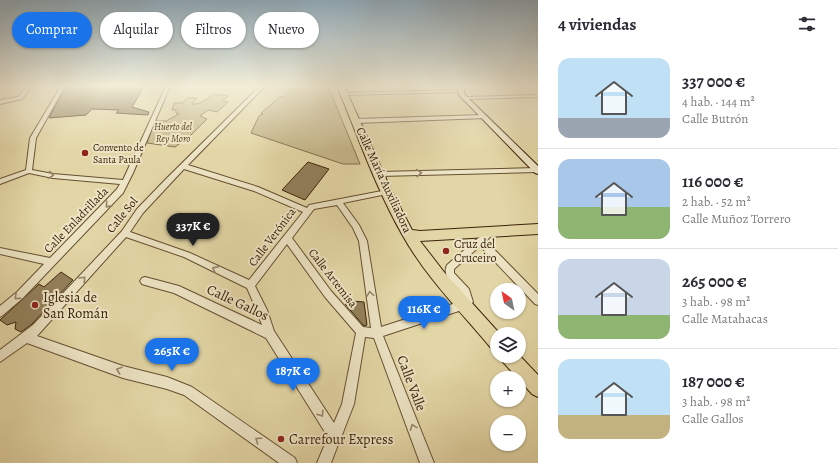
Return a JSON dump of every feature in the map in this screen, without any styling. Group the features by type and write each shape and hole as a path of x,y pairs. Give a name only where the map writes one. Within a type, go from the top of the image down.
{"main road":[{"name":"Calle María Auxiliadora","path":"350,108 387,192 414,235 490,333"},
{"path":"474,108 520,154 538,168"},
{"path":"414,235 538,229"},
{"path":"515,363 538,388"}],"street":[{"path":"29,171 33,138 51,108"},
{"name":"Calle Enladrillada","path":"0,312 108,205 130,173 159,108"},
{"name":"Calle Sol","path":"1,354 36,329 126,233 140,211 241,108"},
{"path":"356,120 483,117"},
{"path":"183,166 256,188 307,211"},
{"path":"380,174 538,168"},
{"path":"0,182 29,171 53,176 124,182"},
{"name":"Calle Verónica","path":"250,286 286,237 312,206 387,192"},
{"name":"Calle Valle","path":"338,201 356,227 363,241 377,333 427,463"},
{"path":"445,275 452,265 491,232"},
{"path":"126,233 187,255 250,286 262,310 270,334"},
{"name":"Calle Artemisa","path":"286,237 328,294 362,332"},
{"path":"480,241 538,301"},
{"path":"0,252 52,262"},
{"name":"Calle Gallos","path":"145,281 176,289 270,334 336,437"},
{"path":"327,462 348,404 362,332 377,333 465,299"},
{"path":"26,337 123,372 167,383 188,391 290,463"}],"green space":[{"name":"Huerto del Rey Moro","path":"173,108 222,108 217,112 208,110 200,116 207,119 190,136 175,147 147,143 155,121 166,121 179,114 176,113 176,110 172,110"},
{"path":"267,108 337,108 360,164 343,164 251,133 259,116 263,114 261,113"}],"building":[{"path":"55,108 134,108 149,112 148,115 116,113 119,110 92,109 86,115 49,118"},
{"path":"308,162 329,169 305,200 282,190"},
{"name":"Iglesia de San Román","path":"61,272 73,280 32,324 21,332 15,329 16,322 7,325 0,320 39,284 44,287"},
{"path":"351,301 364,302 367,325 364,326 345,304"}],"place":[{"name":"Convento de Santa Paula","path":"85,153"},
{"name":"Cruz del Cruceiro","path":"446,251"},
{"name":"Iglesia de San Román","path":"35,305"},
{"name":"Carrefour Express","path":"281,439"}]}
